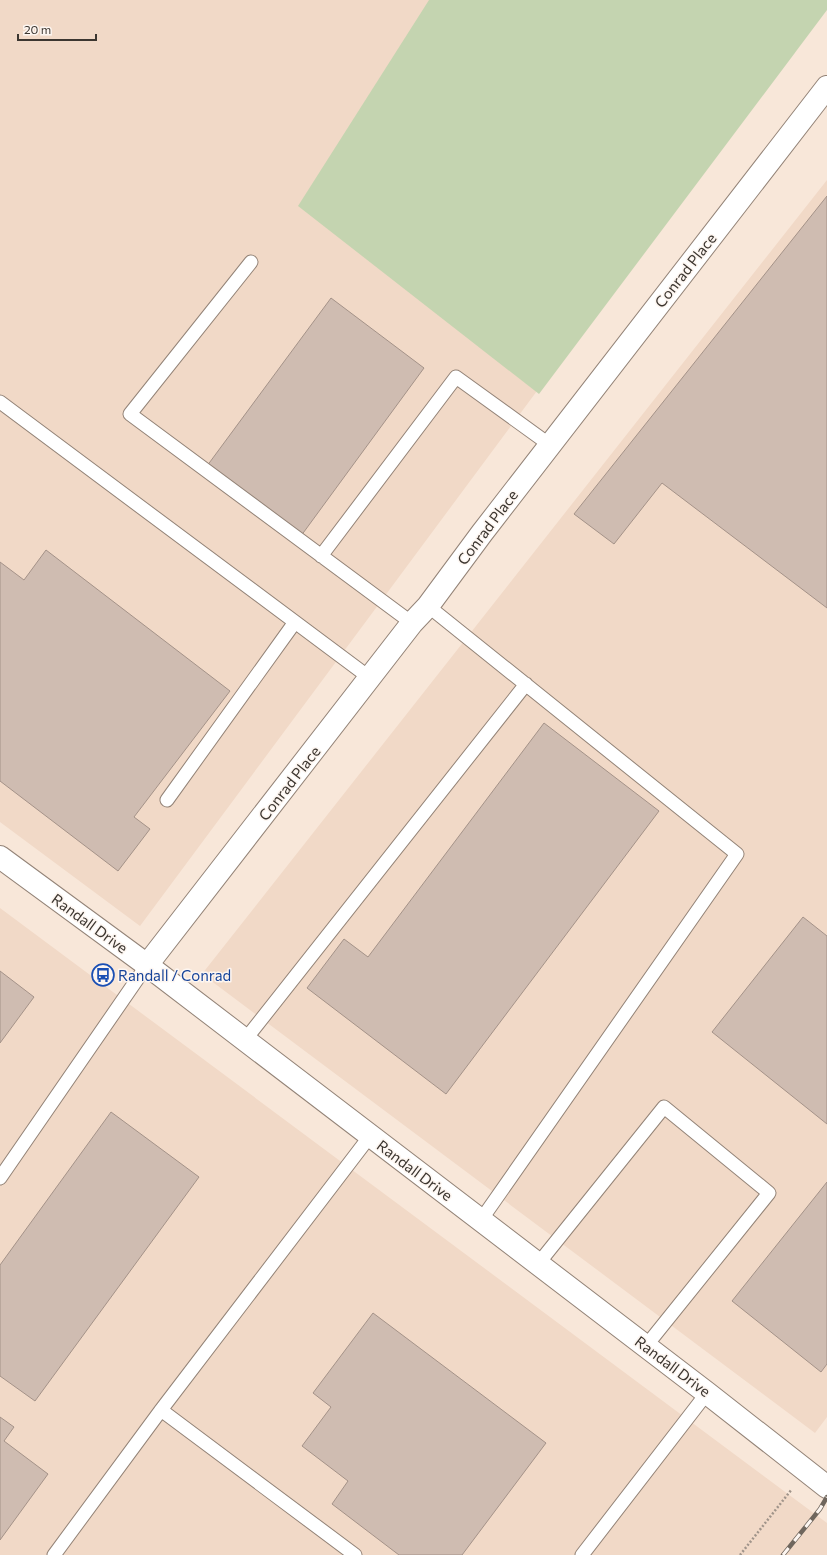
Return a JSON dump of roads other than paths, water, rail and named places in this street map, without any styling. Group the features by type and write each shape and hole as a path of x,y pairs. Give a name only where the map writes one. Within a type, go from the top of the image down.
{"street":[{"name":"Conrad Place","path":"147,965 412,623 428,606 550,445 827,87"},
{"name":"Randall Drive","path":"0,857 147,965 646,1346 827,1487"}],"lane":[{"path":"251,262 130,414 412,623"},
{"path":"321,556 456,378 550,445"},
{"path":"0,402 370,678"},
{"path":"428,606 737,854 481,1220"},
{"path":"167,800 295,622"},
{"path":"244,1040 526,684"},
{"path":"0,1178 147,965"},
{"path":"538,1264 664,1108 769,1193 646,1346"},
{"path":"54,1555 161,1410 370,1136"},
{"path":"582,1555 707,1393"},
{"path":"161,1410 355,1555"}],"railway":[{"path":"783,1555 820,1509 827,1497"}],"place":[{"name":"Randall / Conrad","path":"103,975"}]}
